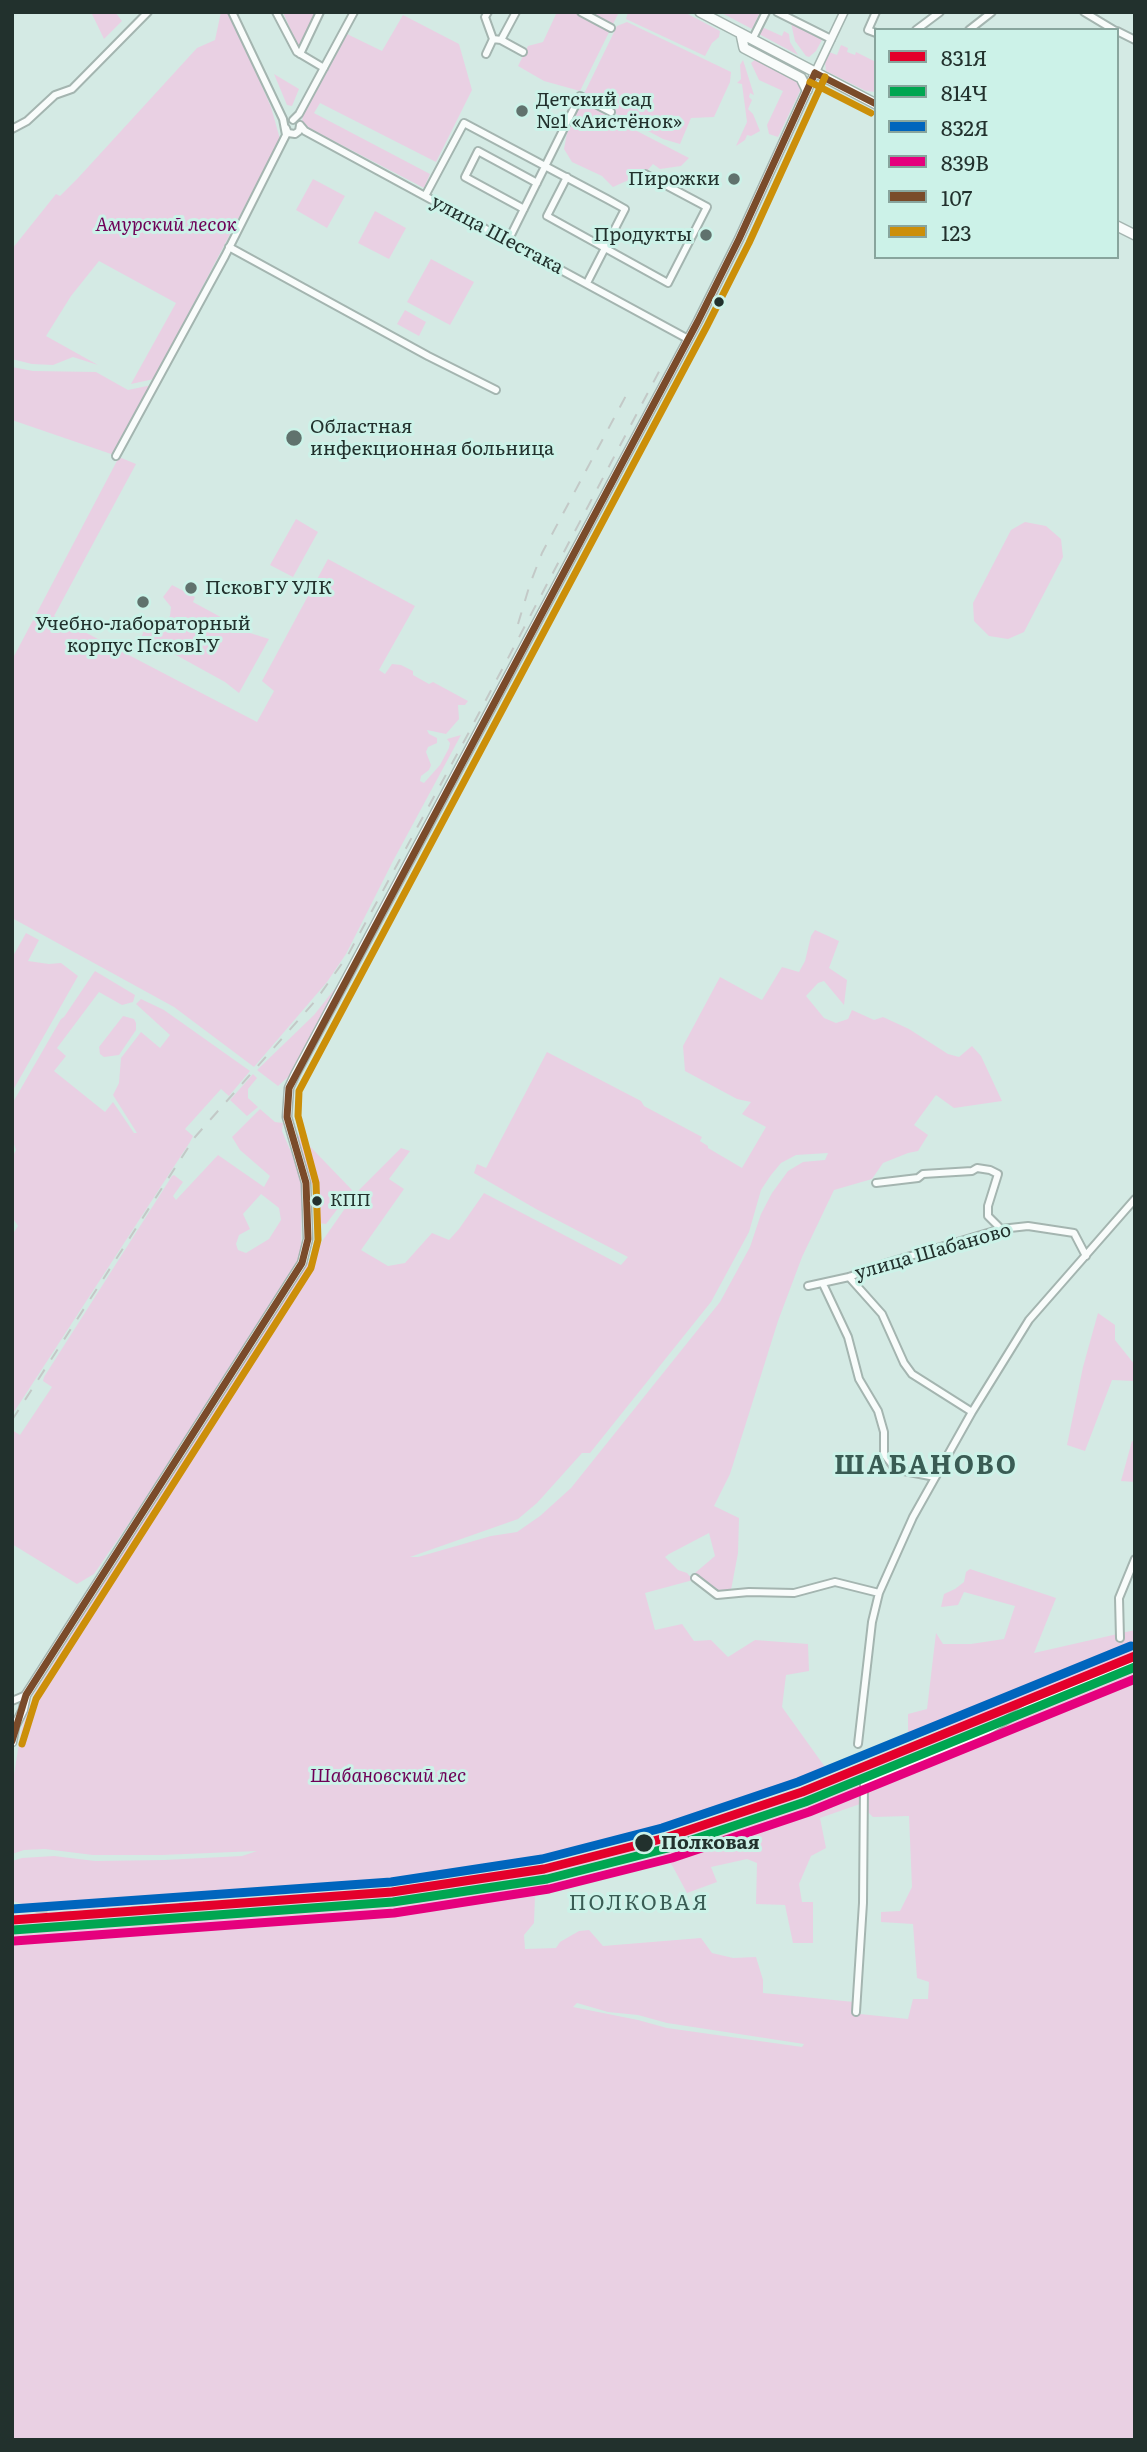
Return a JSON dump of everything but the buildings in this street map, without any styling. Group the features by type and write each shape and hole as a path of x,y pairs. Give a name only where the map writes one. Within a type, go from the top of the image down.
{"main road":[{"path":"701,12 874,102"},
{"path":"741,34 744,48 801,78 807,90"},
{"path":"12,1742 13,1726 23,1710 26,1695 302,1263 308,1239 306,1183 287,1117 289,1088 688,339 739,239 815,73"},
{"path":"1119,227 1135,235"}],"street":[{"path":"12,129 27,121 55,95 72,89 148,12"},
{"name":"улица Шестака","path":"232,12 286,128"},
{"path":"276,12 300,54 324,68"},
{"path":"300,54 320,12"},
{"path":"117,456 284,140 297,126 299,114 354,12"},
{"path":"485,54 493,39 485,18 488,12"},
{"path":"501,40 516,12"},
{"path":"581,12 611,28"},
{"path":"752,40 766,12"},
{"path":"777,12 831,39"},
{"path":"815,73 844,12"},
{"path":"874,32 868,30 876,12"},
{"path":"919,28 940,12"},
{"path":"972,28 992,12"},
{"path":"1084,12 1111,28"},
{"path":"1119,32 1135,40"},
{"path":"493,39 501,40 523,52"},
{"path":"508,241 580,96 611,111"},
{"name":"улица Шестака","path":"280,114 297,126 688,339"},
{"path":"425,196 464,123 567,177 625,209 587,284"},
{"path":"284,140 286,128 297,126"},
{"path":"524,209 465,177 478,151 537,183"},
{"path":"567,177 547,216 668,283 707,207 645,174"},
{"path":"229,247 428,356 496,390"},
{"path":"876,1183 918,1178 923,1174 972,1171 977,1168 998,1174 988,1206 988,1216 1001,1229"},
{"path":"858,1744 872,1622 879,1593 913,1517 972,1412 1029,1320 1134,1202"},
{"name":"улица Шабаново","path":"808,1286 849,1277 887,1262 1001,1229 1028,1226 1074,1233 1086,1256"},
{"path":"849,1277 883,1314 904,1363 912,1374 972,1412"},
{"path":"823,1284 848,1337 859,1379 878,1411 884,1432 884,1454 893,1466 904,1471 935,1477"},
{"path":"1120,1638 1119,1598 1135,1559"},
{"path":"695,1578 717,1595 750,1592 794,1593 835,1582 879,1593"},
{"path":"856,2012 863,1903 864,1784 985,1733 1035,1703 1135,1661"},
{"path":"12,1701 26,1695"}],"green space":[{"path":"91,12 115,12 122,21 104,39"},
{"name":"Амурский лесок","path":"221,12 227,12 254,68 271,107 280,139 154,379 131,384 176,303 99,261 71,296 46,336 98,365 73,357 53,365 12,359 12,249 56,194 60,196 78,178 197,48 215,40"},
{"path":"283,12 315,12 299,49"},
{"path":"557,12 619,12 580,91 544,81 518,66 528,46 543,42"},
{"path":"628,12 684,12 720,31 719,37 705,56 626,19"},
{"path":"720,12 760,12 752,29"},
{"path":"403,15 459,44 472,90 436,162 320,103 314,113 430,174 424,188 307,127 302,121 347,34 382,51"},
{"path":"627,22 731,72 730,82 714,117 691,118 680,144 663,139 583,96 617,26"},
{"path":"791,23 823,38 809,57 795,41"},
{"path":"762,27 782,36 784,31 789,34 790,42 798,55 759,34"},
{"path":"841,45 848,48 847,52 855,55 856,52 874,61 874,92 866,91 826,71 825,62 829,52 837,55"},
{"path":"757,58 798,80 800,85 800,91 778,137 769,134 767,125 783,91 759,80 751,63"},
{"path":"743,60 754,95 750,93 752,100 748,109 760,131 751,136 747,135 745,140 736,146 747,122 742,84 737,83 741,79 740,65"},
{"path":"274,74 299,89 292,106 287,105"},
{"path":"581,102 689,158 681,166 660,169 653,164 646,172 613,187 602,176 572,162 564,149 567,133"},
{"path":"313,179 345,196 327,228 296,210"},
{"path":"375,211 406,228 389,259 358,243"},
{"path":"431,259 474,282 450,325 407,302"},
{"path":"405,310 426,322 419,336 397,324"},
{"path":"12,367 33,371 96,372 128,390 152,385 114,455 12,420"},
{"path":"119,457 136,464 54,616 257,722 274,691 262,681 328,559 415,606 379,670 385,674 392,664 401,665 429,684 433,682 468,701 465,705 458,705 459,719 446,734 427,730 437,738 437,743 428,747 426,752 431,765 421,776 420,781 424,783 440,765 449,748 447,739 461,735 346,954 327,982 254,1067 174,1007 12,918 12,660"},
{"path":"296,519 318,532 293,577 270,565"},
{"path":"1025,522 1046,526 1061,539 1063,557 1024,632 1008,639 989,636 974,621 973,603 1011,530"},
{"path":"172,585 195,597 193,602 250,633 269,639 239,693 225,682 167,650 164,654 143,642 141,638 146,626 160,628 170,616 171,607 163,597"},
{"name":"Шабановский лес","path":"815,930 839,941 829,968 847,980 844,1005 824,981 818,983 806,996 824,1018 836,1023 848,1019 852,1010 874,1020 883,1017 909,1029 948,1054 959,1057 972,1046 981,1056 1002,1101 954,1108 936,1095 914,1125 928,1135 918,1151 883,1163 872,1179 834,1190 802,1257 778,1321 730,1474 714,1506 739,1518 738,1553 731,1590 716,1591 695,1573 715,1556 709,1533 665,1557 693,1580 645,1593 655,1630 682,1624 694,1641 711,1640 728,1657 755,1640 808,1644 809,1671 786,1675 782,1707 825,1767 908,1738 908,1714 927,1709 936,1633 943,1644 971,1644 1004,1639 1015,1606 964,1592 958,1605 941,1607 944,1594 964,1582 966,1572 970,1569 1056,1598 1034,1653 1135,1630 1135,1653 963,1722 915,1737 739,1803 600,1844 512,1864 392,1879 307,1884 307,1887 204,1899 77,1910 30,1906 12,1901 12,1861 22,1858 54,1856 95,1861 164,1860 242,1856 257,1851 93,1855 45,1849 24,1850 12,1854 12,1787 21,1731 34,1694 316,1250 355,1194 401,1148 410,1151 389,1179 404,1189 361,1250 388,1266 405,1263 432,1233 449,1240 484,1193 621,1265 628,1257 474,1173 477,1164 486,1168 547,1052 641,1101 644,1106 702,1137 700,1141 708,1148 742,1168 766,1127 742,1114 751,1102 737,1099 685,1071 683,1046 720,977 762,1000 782,967 799,972 805,961","holes":["828,1153 825,1160 803,1162 788,1171 761,1214 750,1247 720,1302 571,1488 540,1516 517,1532 410,1557 518,1519 537,1503 582,1453 590,1453 711,1302 749,1232 761,1190 771,1175 781,1163 796,1155"]},
{"path":"26,933 39,940 28,961 61,963 78,976 12,1092 12,958"},
{"path":"95,971 135,995 133,1002 122,1005 99,992 57,1048 66,1056 54,1071 105,1112 113,1102 134,1133 137,1133 113,1095 119,1083 121,1058 141,1032 160,1048 170,1035 136,1004 141,999 164,1010 250,1071 229,1096 221,1089 185,1129 193,1136 190,1142 12,1415 12,1235 18,1226 12,1217 12,1158 16,1150 12,1138 12,1104 61,1019"},
{"path":"337,986 289,1076 278,1086 257,1070 314,1015"},
{"path":"123,1016 134,1019 136,1030 119,1055 104,1057 100,1054 99,1047"},
{"path":"253,1074 257,1078 248,1089 248,1098 258,1107 247,1116 230,1100"},
{"path":"260,1109 275,1122 283,1123 282,1131 302,1186 301,1249 298,1262 136,1513 94,1574 77,1584 12,1544 12,1430 20,1435 52,1387 43,1381 44,1377 172,1176 183,1182 173,1196 176,1200 218,1155 264,1187 270,1176 240,1150 232,1137","holes":["261,1194 279,1208 281,1220 269,1239 246,1253 238,1250 236,1244 239,1235 250,1229 243,1214"]},
{"path":"299,1135 352,1190 326,1224 318,1223 314,1219 314,1205 318,1197 294,1139"},
{"path":"1098,1313 1115,1325 1115,1340 1135,1365 1135,1381 1112,1380 1085,1451 1067,1445 1083,1367"},
{"path":"1132,1441 1135,1443 1135,1482 1121,1481"},
{"path":"1135,1659 1135,2440 12,2440 12,1923 389,1895 484,1882 605,1857 744,1816 803,1795","holes":["1018,1708 1019,1714 995,1731 868,1785 984,1732","860,1804 873,1817 909,1816 912,1887 900,1911 881,1912 881,1922 913,1924 917,1978 929,1982 928,1999 913,1999 908,2019 860,2014 854,2002 763,1993 763,1980 756,1957 733,1958 712,1953 701,1938 603,1946 589,1930 579,1931 560,1942 556,1948 525,1949 524,1935 534,1923 535,1895 546,1885 564,1881 558,1873 659,1848 687,1893 717,1882 711,1867 747,1859 757,1863 756,1904 785,1905 793,1943 813,1943 813,1902 802,1902 799,1884 811,1856 826,1848 820,1818","577,2003 667,2023 804,2044 802,2047 667,2028 573,2007"]}],"railway":[{"path":"12,1420 195,1137 316,1000 348,955 663,364"},
{"path":"518,624 542,553 629,390"},
{"path":"12,1907 56,1913 204,1902"}],"transit line":[{"name":"107","path":"815,73 874,103"},
{"name":"107","path":"12,1741 26,1695 302,1263 308,1239 306,1183 287,1117 289,1088 698,321 815,73"},
{"name":"123","path":"22,1744 36,1699 311,1268 318,1240 316,1183 298,1116 299,1091 707,326 749,243 825,77"},
{"name":"123","path":"810,82 871,113"},
{"name":"832Я","path":"12,1909 391,1882 542,1859 662,1828 798,1782 1131,1646"},
{"name":"831Я","path":"12,1920 392,1892 544,1869 665,1838 802,1792 1135,1656"},
{"name":"814Ч","path":"13,1930 393,1902 547,1879 668,1848 805,1802 1135,1667"},
{"name":"839В","path":"14,1941 394,1913 549,1889 672,1858 809,1812 1135,1679"}],"place":[{"name":"Детский сад №1 «Аистёнок»","path":"522,111"},
{"name":"Пирожки","path":"734,179"},
{"name":"Продукты","path":"706,235"},
{"name":"Областная инфекционная больница","path":"294,438"},
{"name":"ПсковГУ УЛК","path":"191,588"},
{"name":"Учебно-лабораторный корпус ПсковГУ","path":"143,602"},
{"name":"КПП","path":"317,1201"},
{"name":"Полковая","path":"644,1843"}],"district":[{"name":"ШАБАНОВО","path":"926,1466"},
{"name":"ПОЛКОВАЯ","path":"639,1904"}]}
